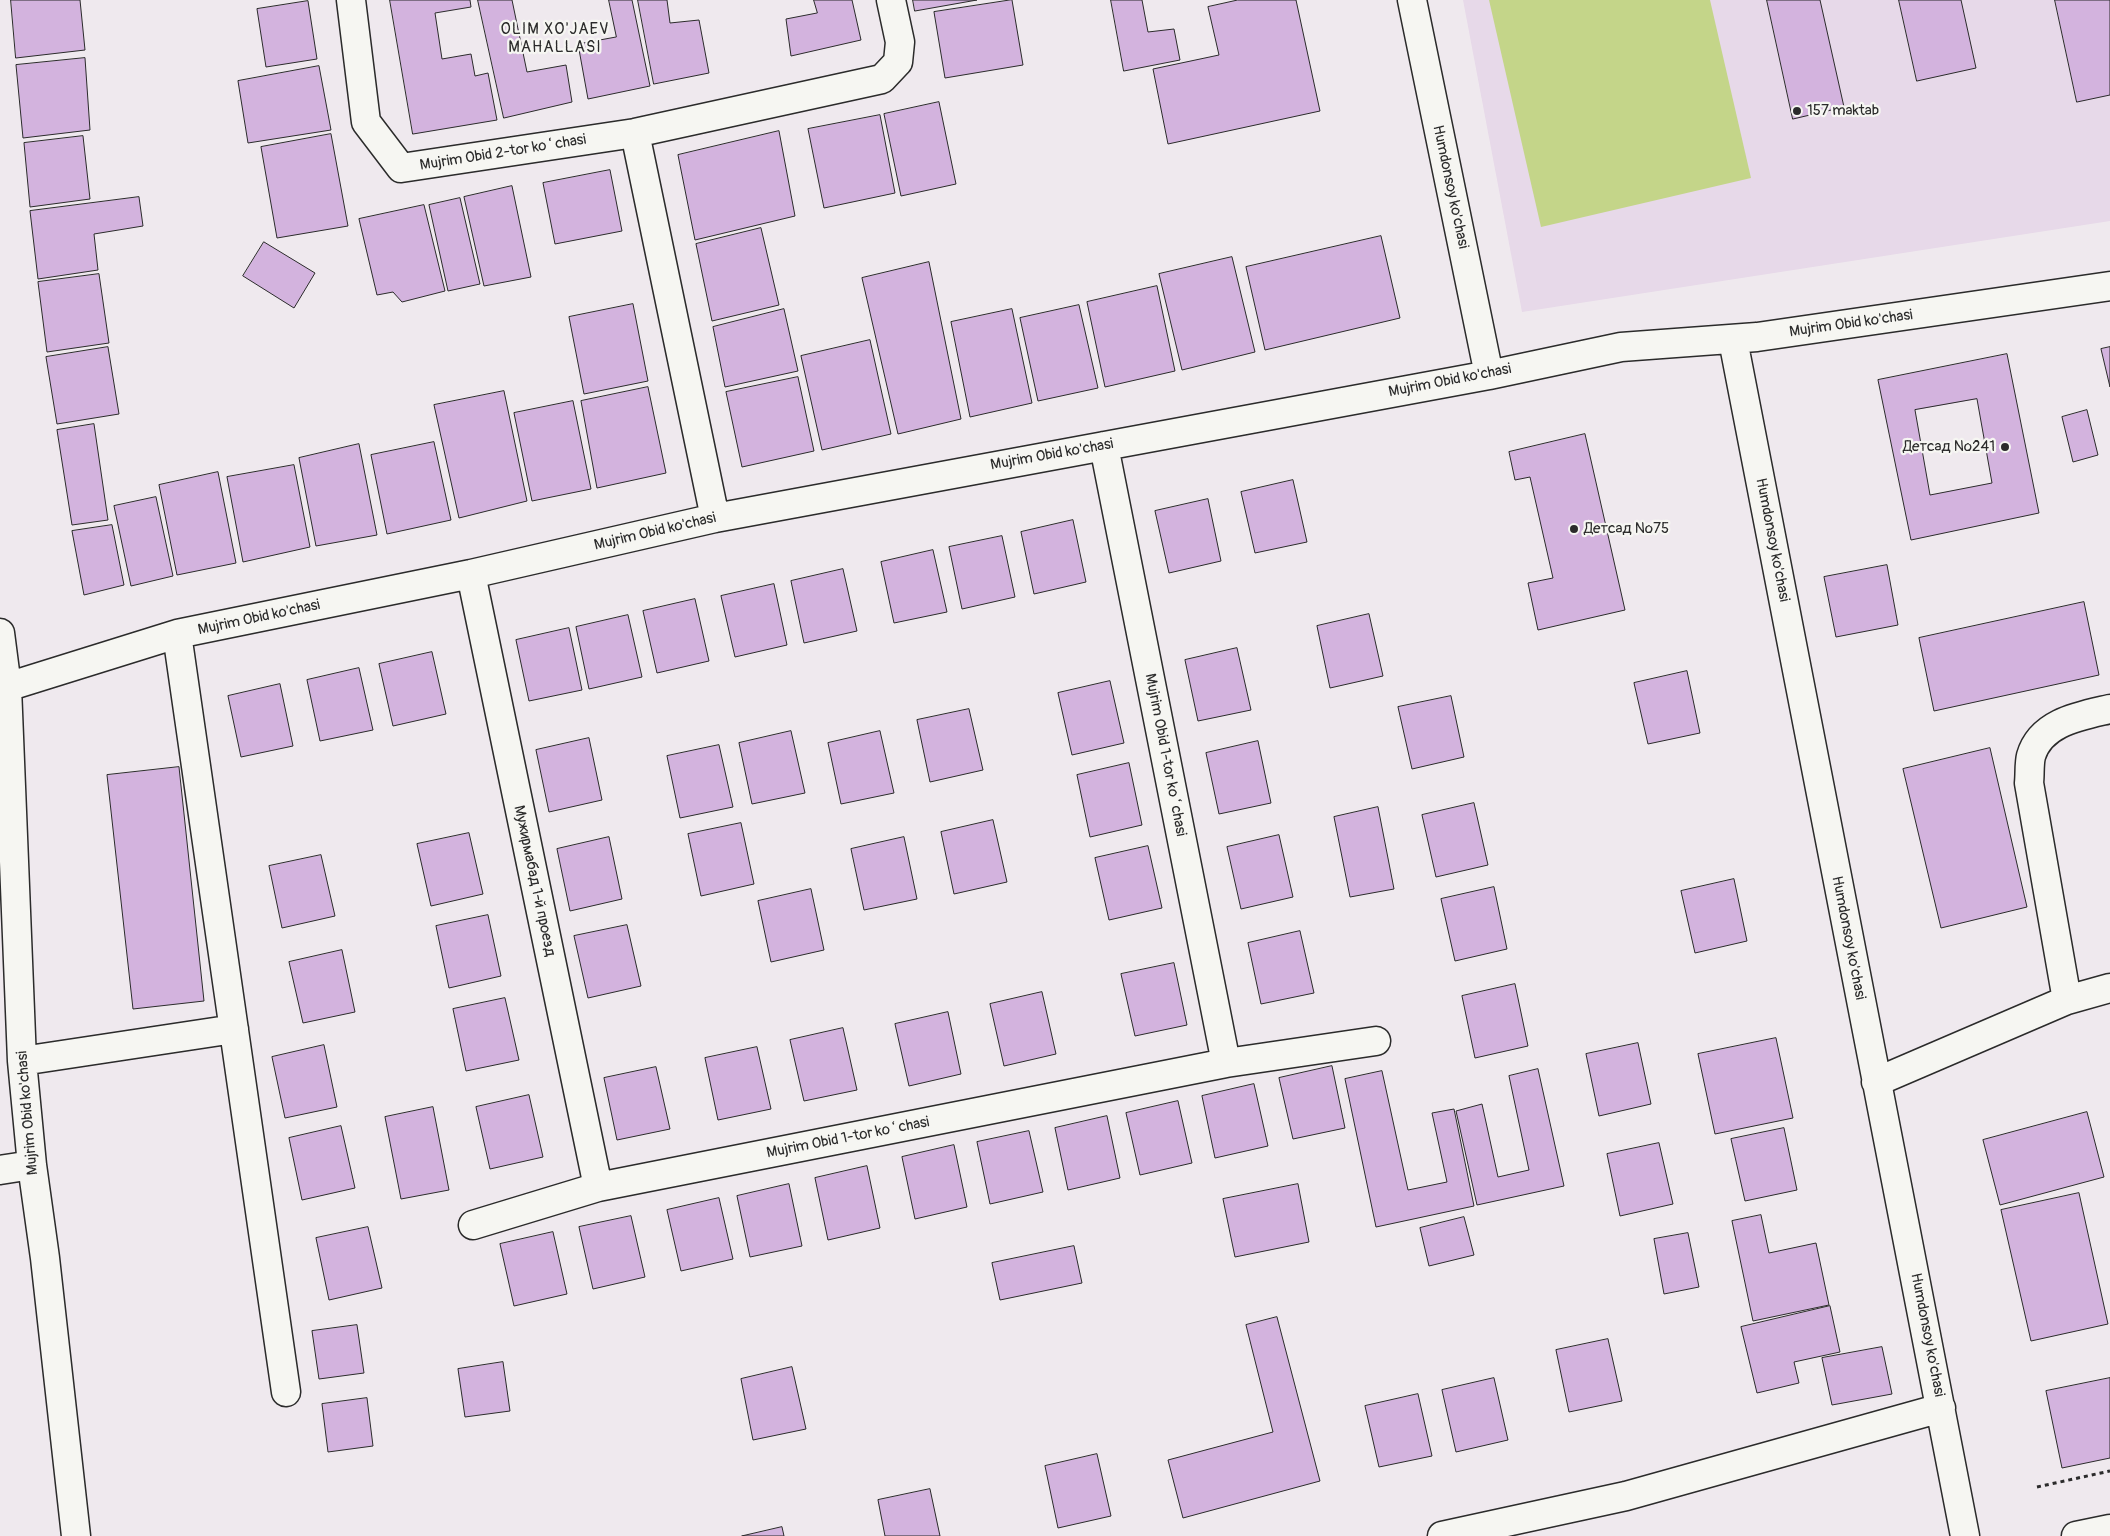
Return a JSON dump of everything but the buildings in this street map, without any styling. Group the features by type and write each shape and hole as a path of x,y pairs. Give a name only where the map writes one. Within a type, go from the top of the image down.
{"street":[{"name":"Mujrim Obid 2-tor koʻchasi","path":"350,0 366,122 402,168 635,132 882,79 898,62 900,42 891,0"},
{"name":"Humdonsoy ko'chasi","path":"1412,0 1489,374"},
{"path":"635,132 715,518"},
{"name":"Mujrim Obid ko'chasi","path":"6,688 178,634 471,574 715,518 1489,374 1621,347 1734,340 2110,286"},
{"name":"Humdonsoy ko'chasi","path":"1734,340 1876,1082 1942,1408 1965,1536"},
{"name":"Mujrim Obid 1-tor koʻchasi","path":"1104,446 1226,1064"},
{"name":"Мужирмабад 1-й проезд","path":"471,574 598,1187"},
{"name":"Mujrim Obid ko'chasi","path":"0,633 6,688 22,1061 32,1165 45,1258 76,1536"},
{"path":"178,634 286,1392"},
{"path":"2067,1000 2029,783 2032,755 2045,732 2076,716 2110,709"},
{"path":"1876,1082 2067,1000 2110,988"},
{"path":"22,1061 234,1029"},
{"name":"Mujrim Obid 1-tor koʻchasi","path":"473,1225 598,1187 1226,1064 1376,1041"},
{"path":"0,1170 32,1165"},
{"path":"1442,1536 1626,1496 1942,1408"},
{"path":"2076,1536 2110,1529"}],"path":[{"path":"2036,1487 2110,1472"}],"shaded area":[{"name":"157 maktab","path":"1463,0 2110,0 2110,221 1522,312"}],"green space":[{"path":"1489,0 1710,0 1751,178 1541,227"}],"place":[{"name":"157 maktab","path":"1797,111"},
{"name":"Детсад №241","path":"2005,447"},
{"name":"Детсад №75","path":"1574,529"}],"district":[{"name":"OLIM XO'JAEV MAHALLASI","path":"555,39"}]}
